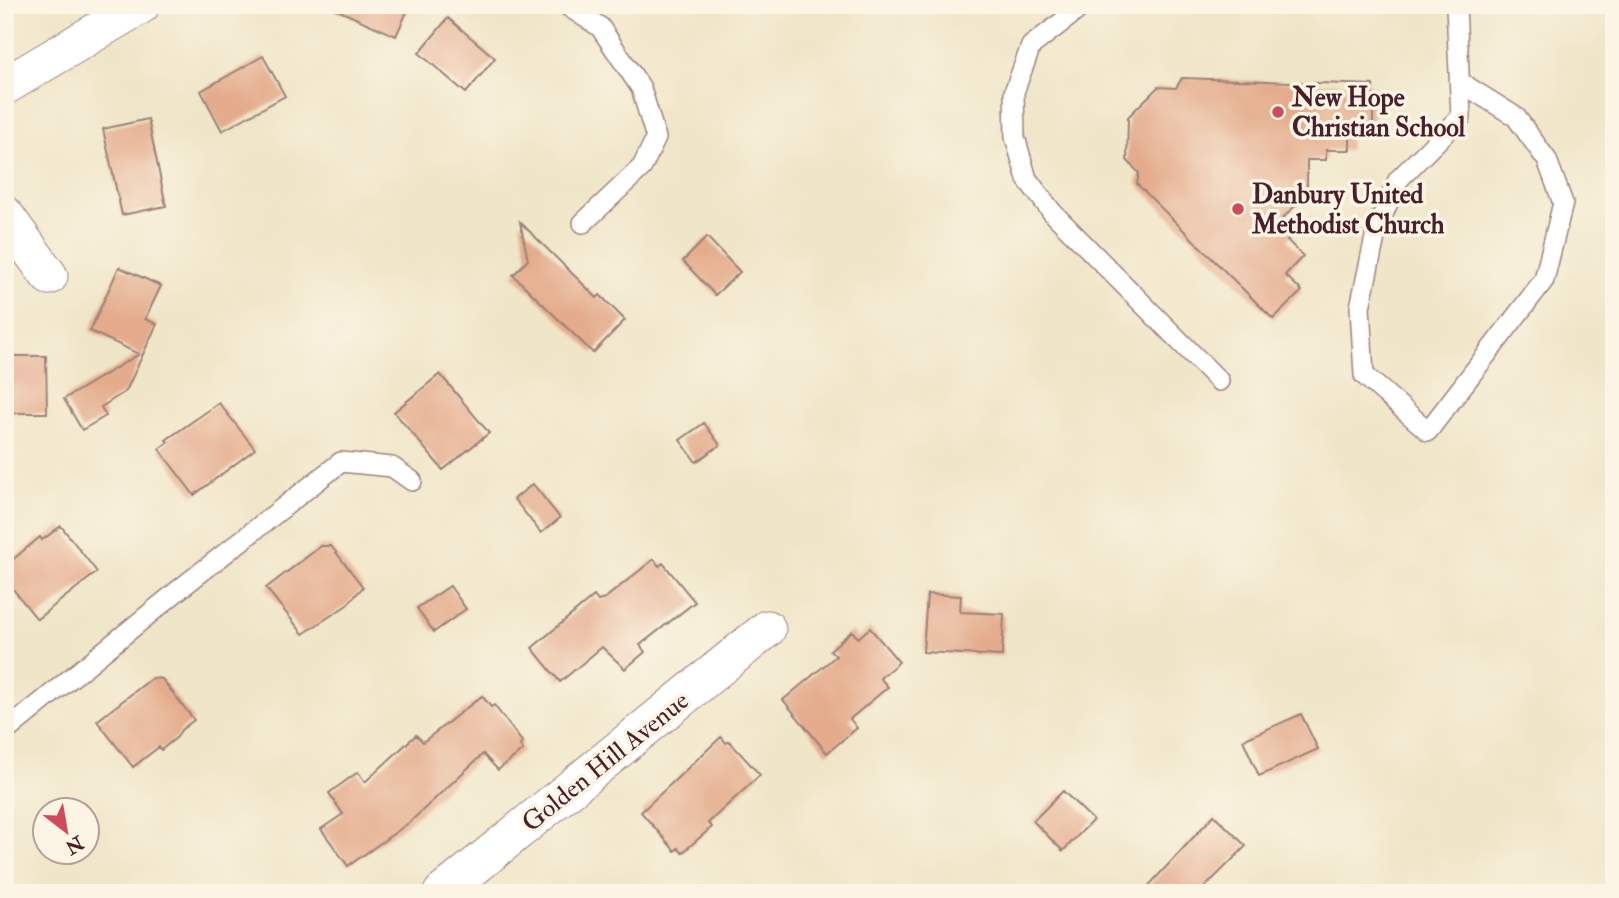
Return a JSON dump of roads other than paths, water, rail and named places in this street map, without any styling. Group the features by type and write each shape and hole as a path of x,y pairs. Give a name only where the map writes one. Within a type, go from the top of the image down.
{"street":[{"path":"5,86 141,5"},
{"path":"5,215 49,276"},
{"name":"Golden Hill Avenue","path":"442,893 767,629"}],"lane":[{"path":"566,5 600,27 640,88 656,138 642,167 583,223"},
{"path":"1084,5 1031,46 1014,92 1015,137 1027,179 1052,212 1219,381"},
{"path":"1456,5 1461,117 1398,180 1377,228 1360,307 1364,375 1428,431 1544,280 1563,203 1547,160 1516,117 1460,82"},
{"path":"5,732 181,588 341,463 392,467 412,481"}],"place":[{"name":"New Hope Christian School","path":"1278,112"},
{"name":"Danbury United Methodist Church","path":"1238,209"}]}
